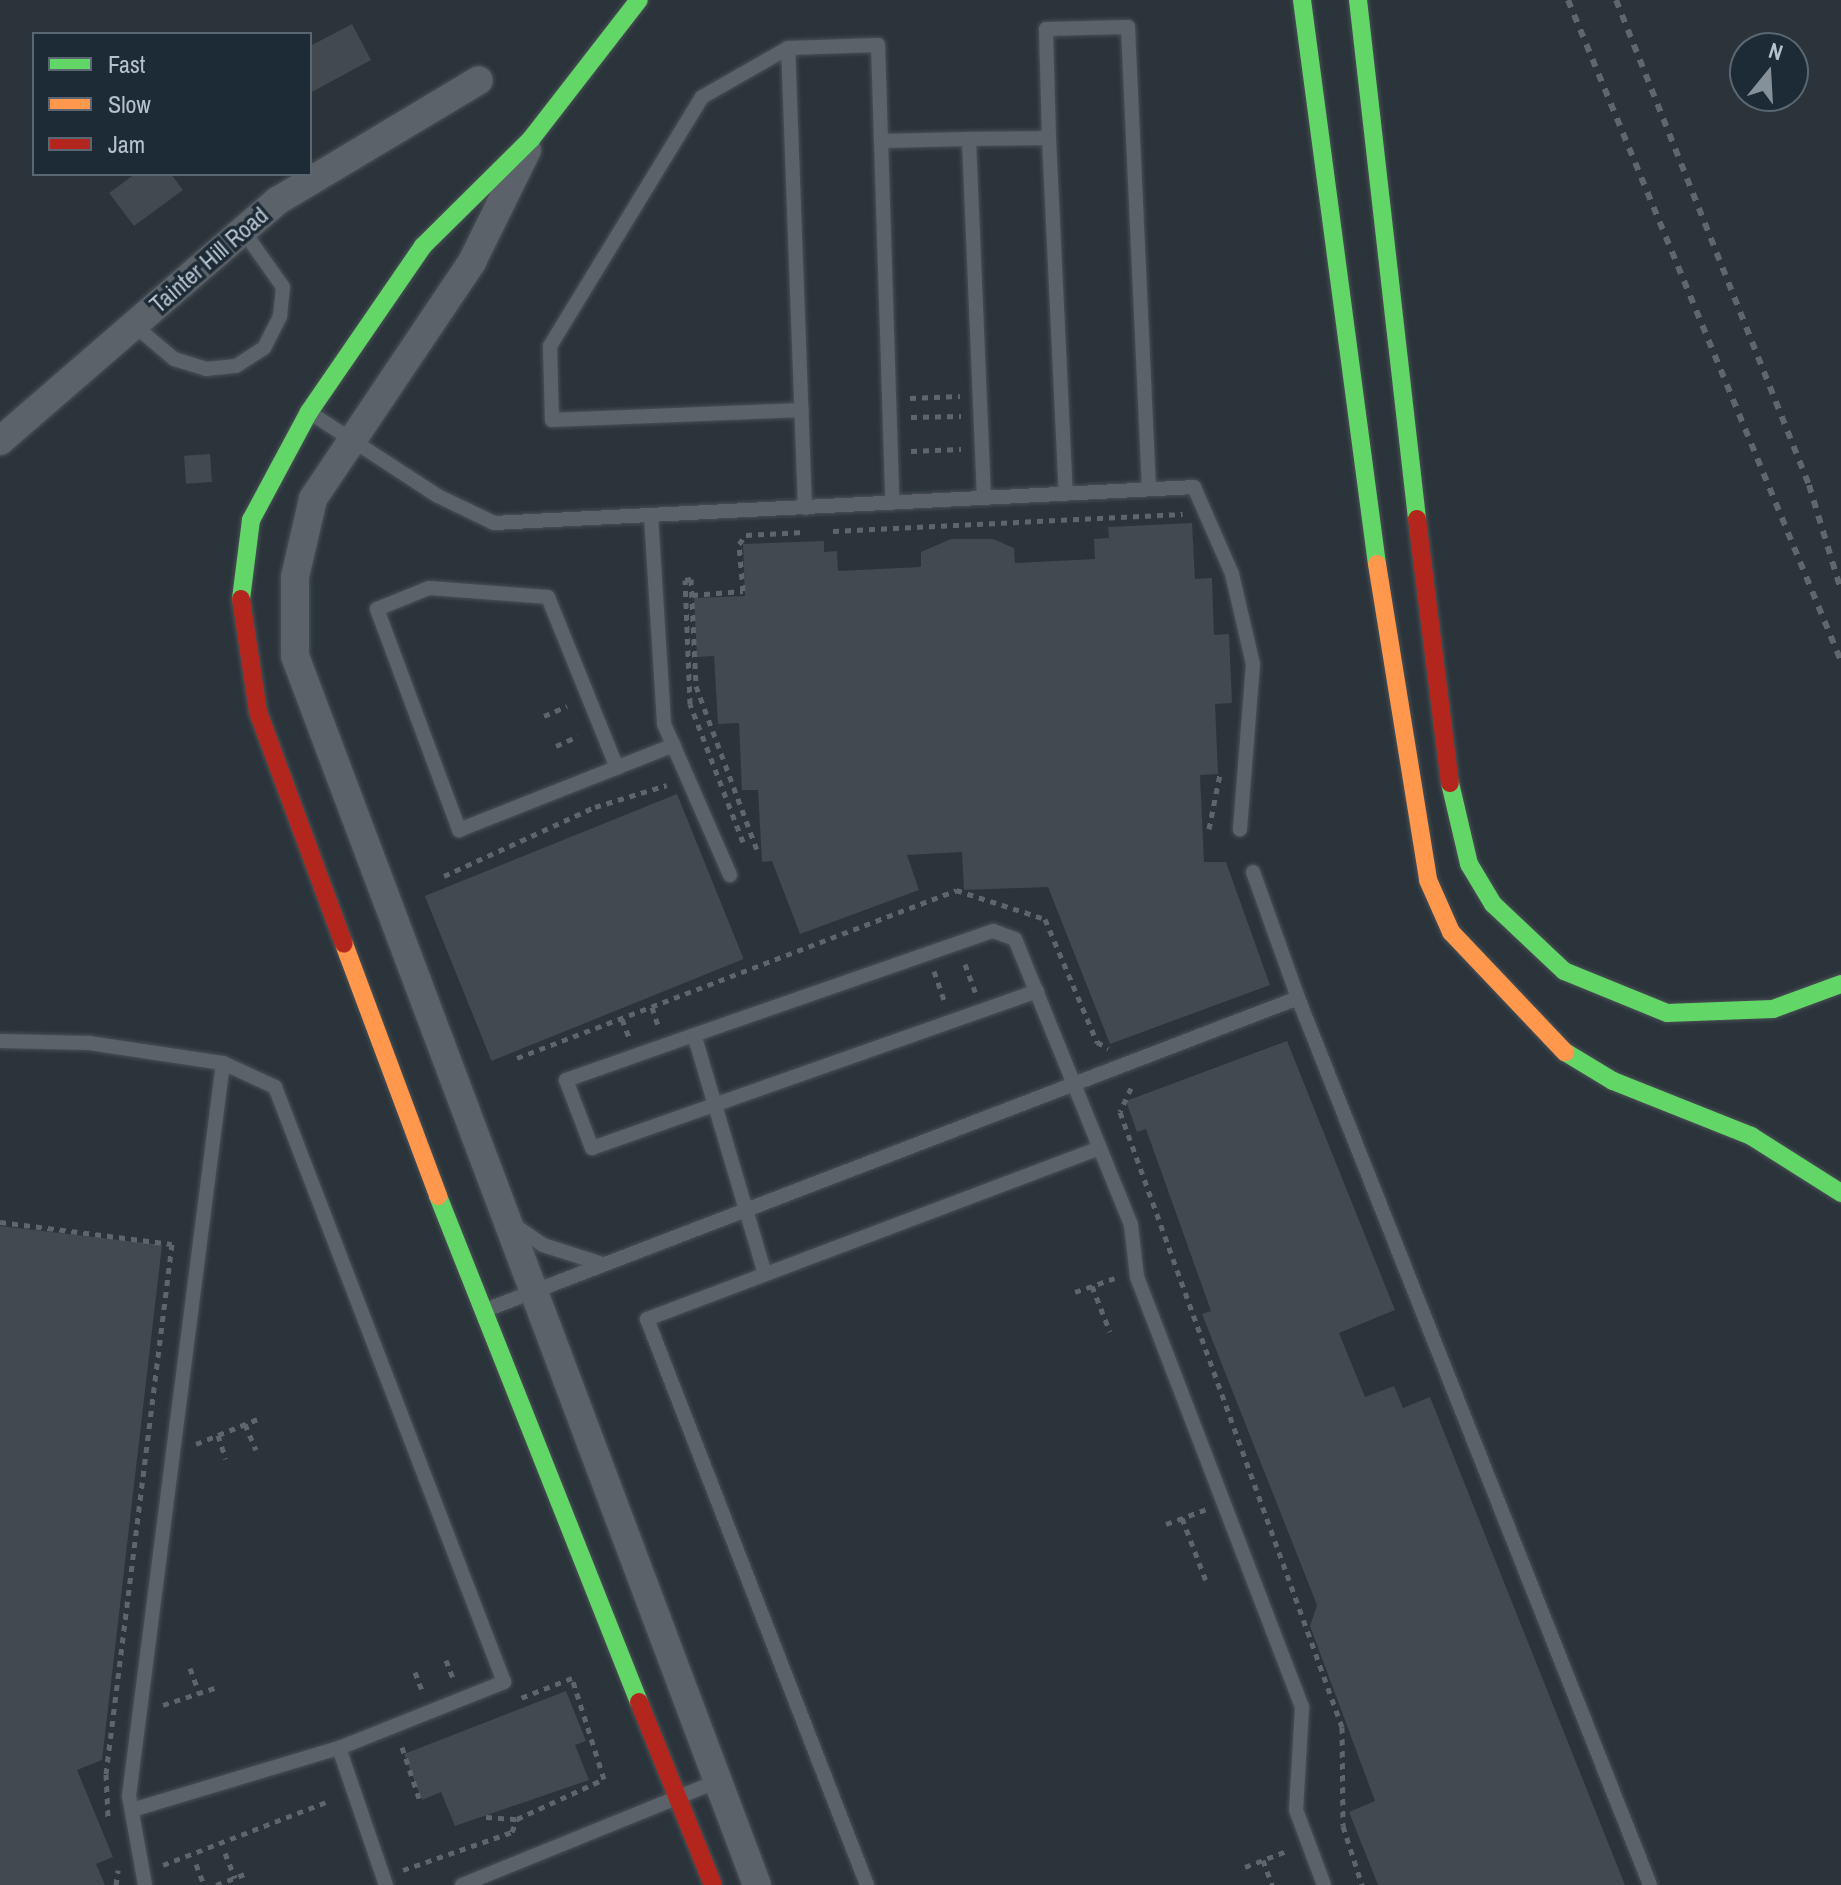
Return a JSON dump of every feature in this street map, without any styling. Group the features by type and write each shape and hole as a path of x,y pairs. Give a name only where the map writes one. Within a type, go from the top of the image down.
{"main road":[{"path":"639,0 531,139 423,246 309,412 251,520 241,569 244,665 481,1311 648,1710 676,1799 713,1885"},
{"path":"1302,0 1345,365 1417,823 1446,919 1495,988 1551,1044 1613,1081 1751,1136 1841,1193"},
{"path":"1358,0 1444,759 1469,864 1502,913 1564,971 1667,1013 1773,1009 1841,984"}],"street":[{"name":"Tainter Hill Road","path":"0,441 135,326 242,229 325,169 479,80"},
{"path":"531,139 472,262 350,437 302,531 295,656 757,1885"}],"lane":[{"path":"1066,494 1046,29 1128,27 1149,489"},
{"path":"802,410 552,420 550,346 702,97 788,48 878,45 892,503"},
{"path":"788,48 805,508"},
{"path":"881,141 1049,138"},
{"path":"969,139 984,498"},
{"path":"135,326 174,359 206,369 236,366 264,348 280,316 283,287 242,229"},
{"path":"309,412 438,496 494,523 1194,487 1245,622 1253,664 1240,829"},
{"path":"651,516 659,697 674,745 730,875"},
{"path":"617,768 548,597 429,588 377,609 459,830 617,768 674,745"},
{"path":"1253,872 1298,998 1650,1885"},
{"path":"1037,991 592,1148 566,1080 993,931 1015,939 1037,991 1076,1084 1131,1225 1137,1277 1302,1707 1296,1810 1324,1885"},
{"path":"481,1311 599,1263 746,1213 1298,998"},
{"path":"694,1035 765,1274"},
{"path":"0,1041 89,1043 223,1063 275,1087 504,1682 339,1748 132,1810"},
{"path":"145,1885 132,1810 223,1063"},
{"path":"867,1885 647,1319 1100,1148"},
{"path":"505,1219 543,1245 599,1263"},
{"path":"339,1748 384,1881"},
{"path":"462,1885 716,1782"}],"path":[{"path":"889,399 961,396"},
{"path":"890,418 962,416"},
{"path":"890,452 964,449"},
{"path":"692,595 743,591 739,544 746,535 1190,514"},
{"path":"748,856 690,704 685,580 691,579 696,686 758,853"},
{"path":"544,716 567,706"},
{"path":"556,746 578,736"},
{"path":"1209,829 1221,769"},
{"path":"444,876 649,786 676,787"},
{"path":"962,956 982,1010"},
{"path":"932,967 952,1021"},
{"path":"1142,1080 1124,1092 1120,1112 1342,1727 1343,1826 1362,1885"},
{"path":"0,1222 172,1244 106,1774 112,1832"},
{"path":"1075,1292 1120,1276"},
{"path":"1092,1286 1110,1332"},
{"path":"191,1445 258,1419"},
{"path":"245,1424 256,1450"},
{"path":"218,1435 226,1459"},
{"path":"1166,1524 1211,1508"},
{"path":"1182,1518 1206,1581"},
{"path":"190,1668 199,1693"},
{"path":"486,1817 517,1819 600,1784 604,1774 572,1678 505,1704"},
{"path":"529,1680 534,1693"},
{"path":"160,1696 163,1707 217,1687"},
{"path":"404,1743 400,1751 419,1798"},
{"path":"160,1880 165,1862 326,1802"},
{"path":"384,1881 512,1832 517,1819"},
{"path":"1245,1867 1298,1847"},
{"path":"225,1853 235,1878"},
{"path":"1263,1860 1272,1885"},
{"path":"116,1885 119,1862"},
{"path":"196,1864 204,1885"},
{"path":"216,1885 248,1873"}],"building":[{"path":"352,24 371,60 312,92 312,45"},
{"path":"132,176 172,176 183,190 134,226 109,193"},
{"path":"210,454 212,482 186,484 184,456"},
{"path":"1192,523 1195,579 1212,578 1214,635 1229,634 1232,703 1215,704 1218,774 1200,775 1204,862 1226,862 1270,985 1110,1044 1048,887 964,890 962,852 907,855 919,890 800,934 772,861 762,862 758,790 742,790 739,723 718,724 714,656 697,657 694,598 745,596 743,544 824,541 824,552 837,551 838,571 921,567 921,552 951,539 993,539 1014,548 1015,563 1095,559 1094,539 1109,538 1108,527"},
{"path":"677,794 744,959 491,1061 425,896"},
{"path":"1287,1041 1395,1310 1339,1333 1365,1397 1394,1386 1403,1408 1430,1397 1625,1885 1378,1885 1349,1812 1375,1801 1310,1626 1317,1605 1202,1314 1211,1311 1146,1129 1137,1132 1126,1101"},
{"path":"0,1226 162,1245 102,1760 77,1770 113,1857 96,1864 105,1885 0,1885"},
{"path":"566,1691 586,1741 575,1745 589,1780 455,1826 441,1792 422,1800 404,1754"}],"railway":[{"path":"1568,0 1841,661"},
{"path":"1616,0 1809,485 1841,590"}],"traffic: fast":[{"path":"241,599 251,520 309,412 423,246 531,139 639,0"},
{"path":"1302,0 1377,564"},
{"path":"1358,0 1417,519"},
{"path":"1450,783 1469,864 1493,904 1564,971 1667,1013 1773,1009 1841,984"},
{"path":"1565,1052 1613,1081 1751,1136 1841,1193"},
{"path":"438,1196 639,1702"}],"traffic: slow":[{"path":"1377,564 1428,880 1451,932 1565,1052"},
{"path":"344,944 438,1196"}],"traffic: jam":[{"path":"1417,519 1450,783"},
{"path":"241,599 258,712 344,944"},
{"path":"639,1702 713,1885"}]}
